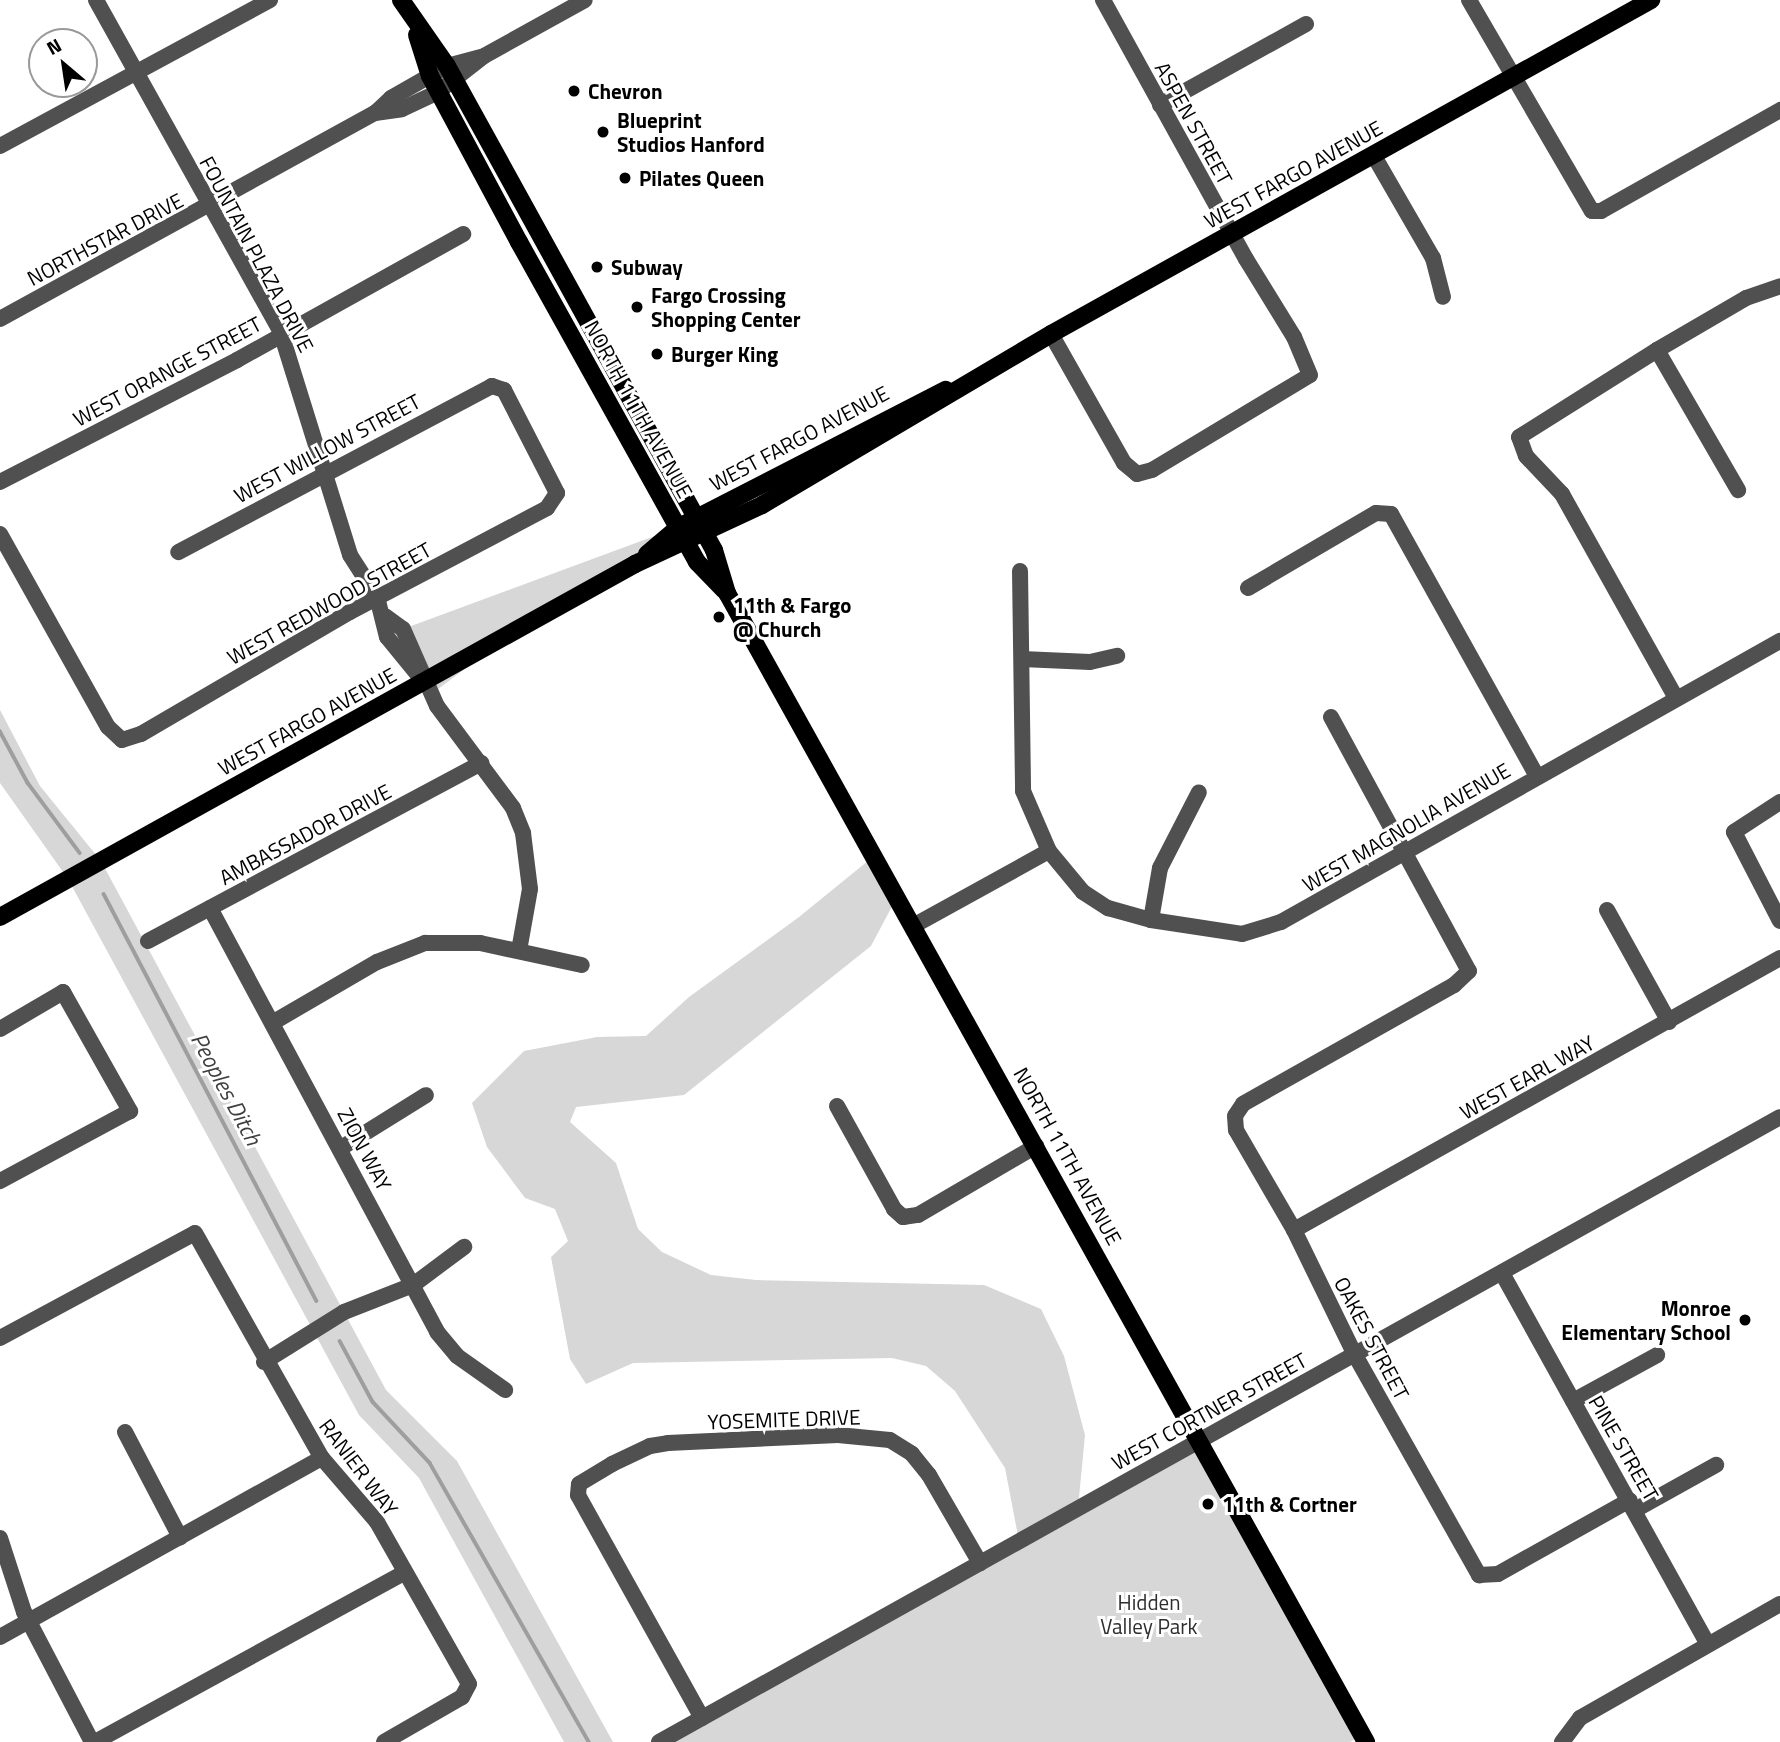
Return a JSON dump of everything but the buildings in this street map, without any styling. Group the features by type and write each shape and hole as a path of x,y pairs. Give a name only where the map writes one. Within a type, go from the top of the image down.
{"main road":[{"name":"NORTH 11TH AVENUE","path":"401,0 413,22 452,74 696,518 727,593 1366,1742"},
{"name":"WEST FARGO AVENUE","path":"0,917 635,564 705,535 892,432 943,402 957,388 1051,334 1651,0"},
{"name":"NORTH 11TH AVENUE","path":"413,22 434,84 519,242 697,562 727,593"},
{"name":"NORTH 11TH AVENUE","path":"519,242 535,256 574,327 599,340"},
{"name":"WEST FARGO AVENUE","path":"635,564 679,527 939,391 957,388"}],"street":[{"name":"FOUNTAIN PLAZA DRIVE","path":"96,0 208,208 282,335 306,403 321,474 350,555 377,597 385,616 403,629 419,659 424,682 513,808 523,833 530,889 519,951"},
{"path":"0,146 270,0"},
{"name":"NORTHSTAR DRIVE","path":"0,319 208,208 375,113 402,109 434,84 585,0"},
{"name":"ASPEN STREET","path":"1051,334 1124,463 1137,474 1152,470 1310,375 1294,337 1231,234 1103,0"},
{"path":"1469,0 1511,78 1592,211 1601,211 1780,110"},
{"path":"1160,105 1306,24"},
{"path":"1374,156 1430,252 1443,296"},
{"name":"WEST ORANGE STREET","path":"0,482 282,335 463,234"},
{"path":"1676,698 1562,494 1527,456 1519,437 1657,350 1746,298 1780,286"},
{"path":"1657,350 1738,490"},
{"name":"WEST WILLOW STREET","path":"178,552 321,474 497,386 523,423 558,497"},
{"name":"WEST REDWOOD STREET","path":"0,534 118,739 141,734 377,597 547,508 558,497"},
{"path":"1248,588 1386,511 1395,520 1537,776"},
{"name":"WEST MAGNOLIA AVENUE","path":"1020,570 1023,791 1049,851 1095,901 1151,920 1258,932 1780,641"},
{"path":"1022,659 1090,662 1117,656"},
{"path":"1331,717 1405,851"},
{"name":"AMBASSADOR DRIVE","path":"148,942 482,763"},
{"path":"1151,920 1160,868 1199,792"},
{"path":"1780,802 1734,832 1780,921"},
{"path":"913,926 1049,851"},
{"name":"OAKES STREET","path":"1405,851 1469,971 1454,985 1244,1104 1234,1116 1236,1130 1294,1230 1355,1355 1482,1577 1498,1574 1632,1505"},
{"name":"ZION WAY","path":"210,908 438,1332 457,1356 505,1390"},
{"path":"1607,911 1670,1022"},
{"path":"272,1023 368,967 414,946 453,940 582,965"},
{"name":"WEST EARL WAY","path":"1294,1230 1670,1022 1780,958"},
{"path":"0,1029 63,992 130,1111 0,1181"},
{"path":"341,1149 426,1095"},
{"path":"837,1107 894,1209 903,1217 918,1215 1036,1146"},
{"name":"WEST CORTNER STREET","path":"659,1742 1780,1117"},
{"name":"RANIER WAY","path":"0,1338 195,1233 264,1362 321,1458 377,1522 469,1690 384,1742"},
{"path":"264,1362 344,1312 413,1285 464,1247"},
{"name":"PINE STREET","path":"1502,1273 1708,1644"},
{"path":"1573,1401 1657,1355"},
{"path":"125,1432 180,1537"},
{"name":"YOSEMITE DRIVE","path":"702,1718 577,1488 612,1464 650,1446 668,1443 838,1434 890,1440 912,1454 929,1475 980,1563"},
{"path":"0,1637 321,1458"},
{"path":"1632,1505 1716,1465"},
{"path":"0,1538 29,1621 93,1742 404,1573"},
{"path":"1562,1740 1580,1718 1780,1604"}],"green space":[{"path":"679,527 493,648 426,698 385,616 403,629"},
{"path":"0,710 40,786 101,861 386,1390 457,1461 613,1742 564,1742 419,1478 359,1415 68,879 0,783"},
{"name":"Hidden Valley Park","path":"874,856 897,897 871,946 684,1095 576,1107 570,1122 616,1163 638,1229 662,1252 711,1275 756,1280 984,1285 1041,1309 1064,1356 1085,1435 1078,1508 1200,1440 1362,1735 1350,1742 659,1742 1019,1541 1005,1468 955,1391 926,1366 892,1358 633,1363 586,1384 570,1359 551,1257 568,1241 555,1209 525,1198 487,1147 472,1103 524,1051 597,1037 646,1036 689,997 799,917"}],"waterway":[{"name":"Peoples Ditch","path":"0,731 28,783 80,853"},
{"name":"Peoples Ditch","path":"104,894 317,1301"},
{"path":"340,1341 373,1402 430,1463 589,1742"}],"place":[{"name":"Chevron","path":"574,91"},
{"name":"Blueprint Studios Hanford","path":"603,132"},
{"name":"Pilates Queen","path":"625,178"},
{"name":"Subway","path":"597,267"},
{"name":"Fargo Crossing Shopping Center","path":"637,307"},
{"name":"Burger King","path":"657,354"},
{"name":"11th & Fargo @ Church","path":"719,617"},
{"name":"Monroe Elementary School","path":"1745,1320"},
{"name":"11th & Cortner","path":"1208,1504"}]}
